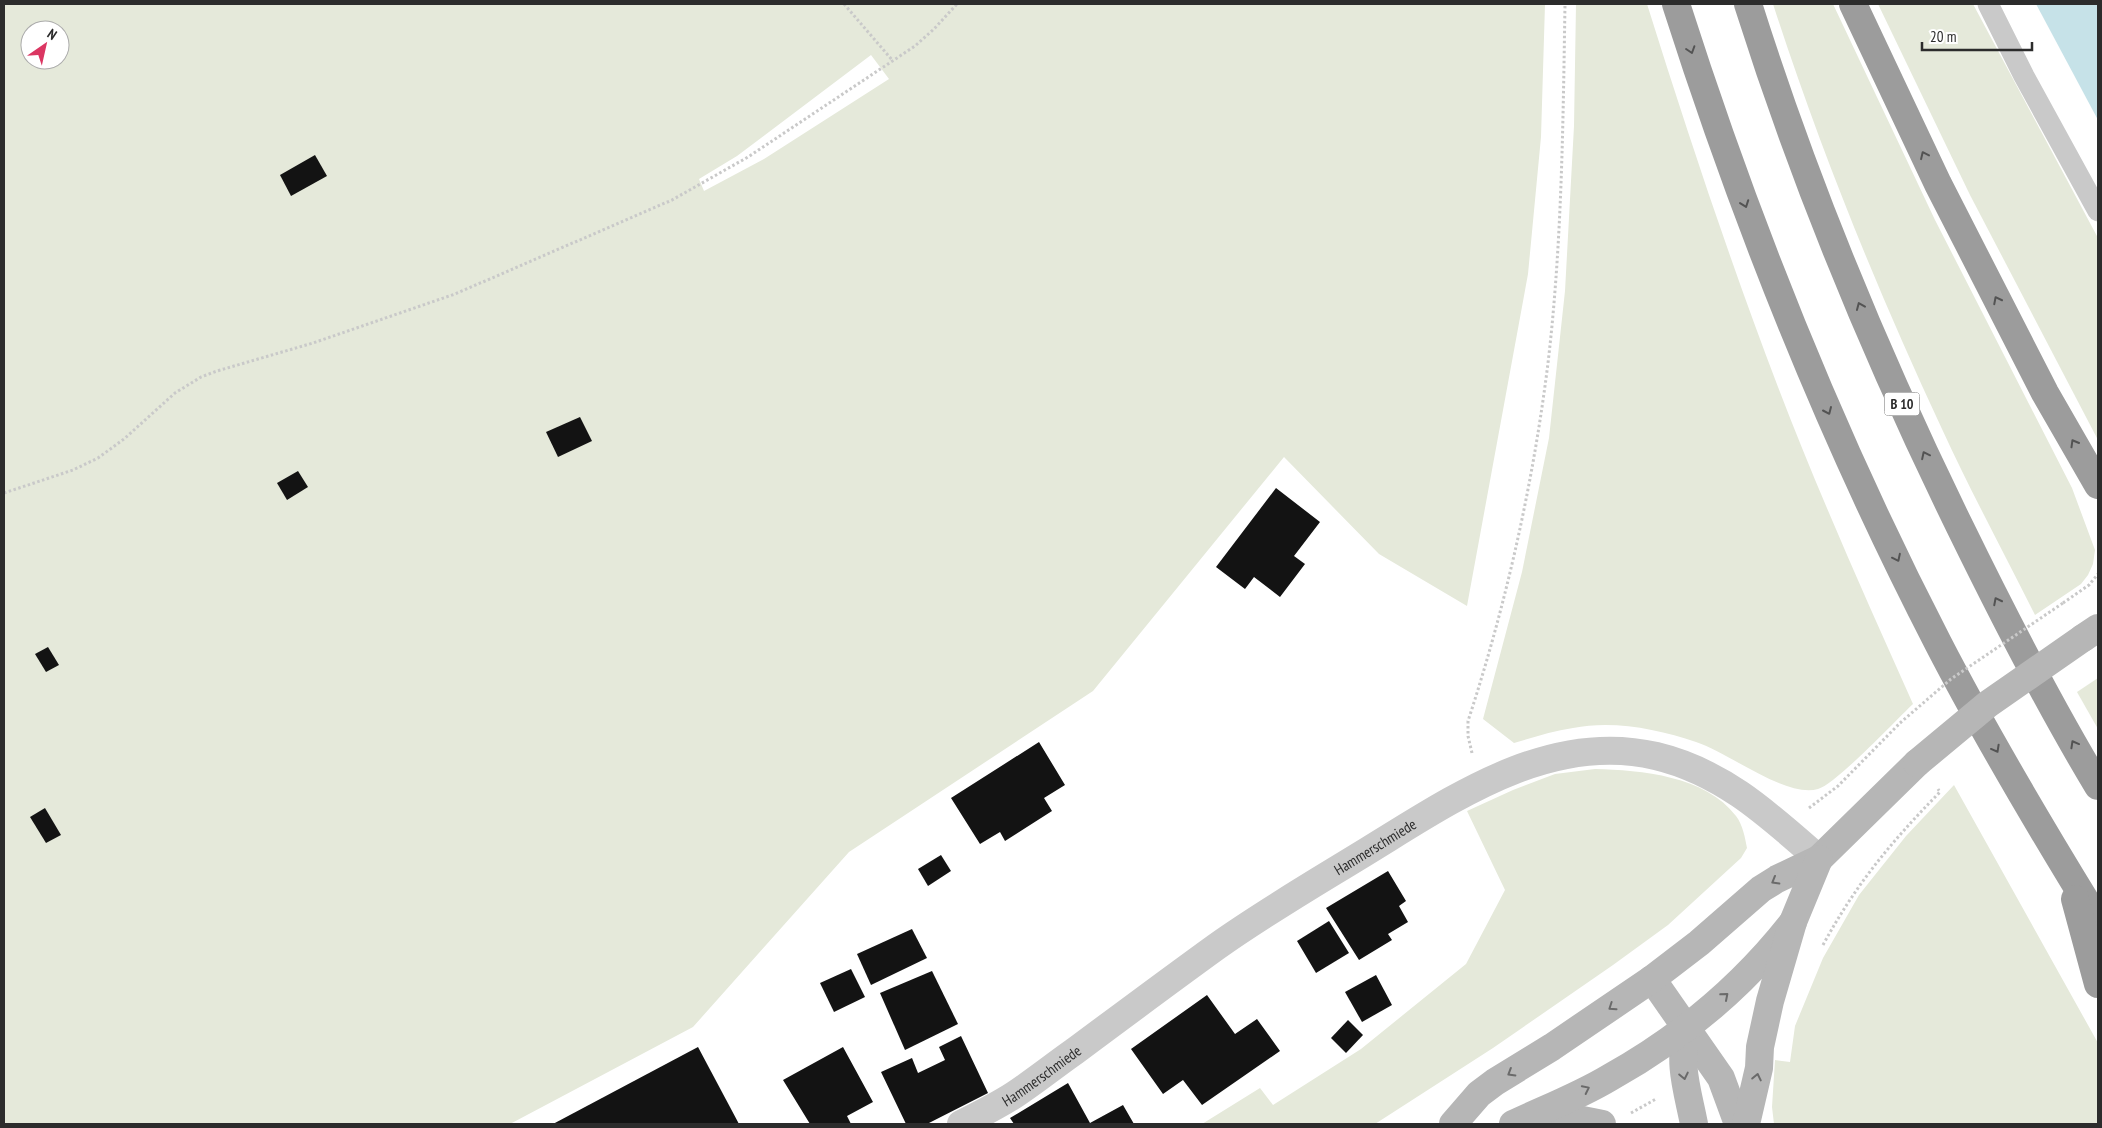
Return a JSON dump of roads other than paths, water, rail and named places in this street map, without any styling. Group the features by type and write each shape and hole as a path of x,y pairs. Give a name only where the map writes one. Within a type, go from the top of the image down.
{"highway":[{"path":"1676,4 1701,84 1756,234 1808,366 1864,491 1938,643 2010,774 2098,921"},
{"name":"B 10","path":"1748,4 1779,100 1832,242 1916,438 1997,602 2098,786"},
{"path":"1853,4 1938,184 2045,392 2098,485"},
{"path":"2066,869 2098,984"}],"main road":[{"path":"1453,1124 1479,1094 1652,979 1699,943 1762,889 1777,879 1819,859 1917,763 1988,704 2091,633"},
{"path":"1746,1124 1770,1001 1793,922 1819,859"},
{"path":"1520,1121 1608,1079 1650,1054 1687,1028 1752,971 1793,922"},
{"path":"1652,979 1721,1078 1738,1124"},
{"path":"1687,1028 1682,1047 1682,1064 1694,1124"},
{"path":"1520,1121 1557,1116 1602,1124"}],"street":[{"name":"Hammerschmiede","path":"961,1124 1014,1095 1267,912 1440,807 1482,784 1528,764 1579,752 1607,751 1654,756 1693,769 1732,787 1819,859"}],"lane":[{"path":"1988,4 2024,76 2098,212"}],"water":[{"path":"2036,4 2098,4 2098,120"}]}
